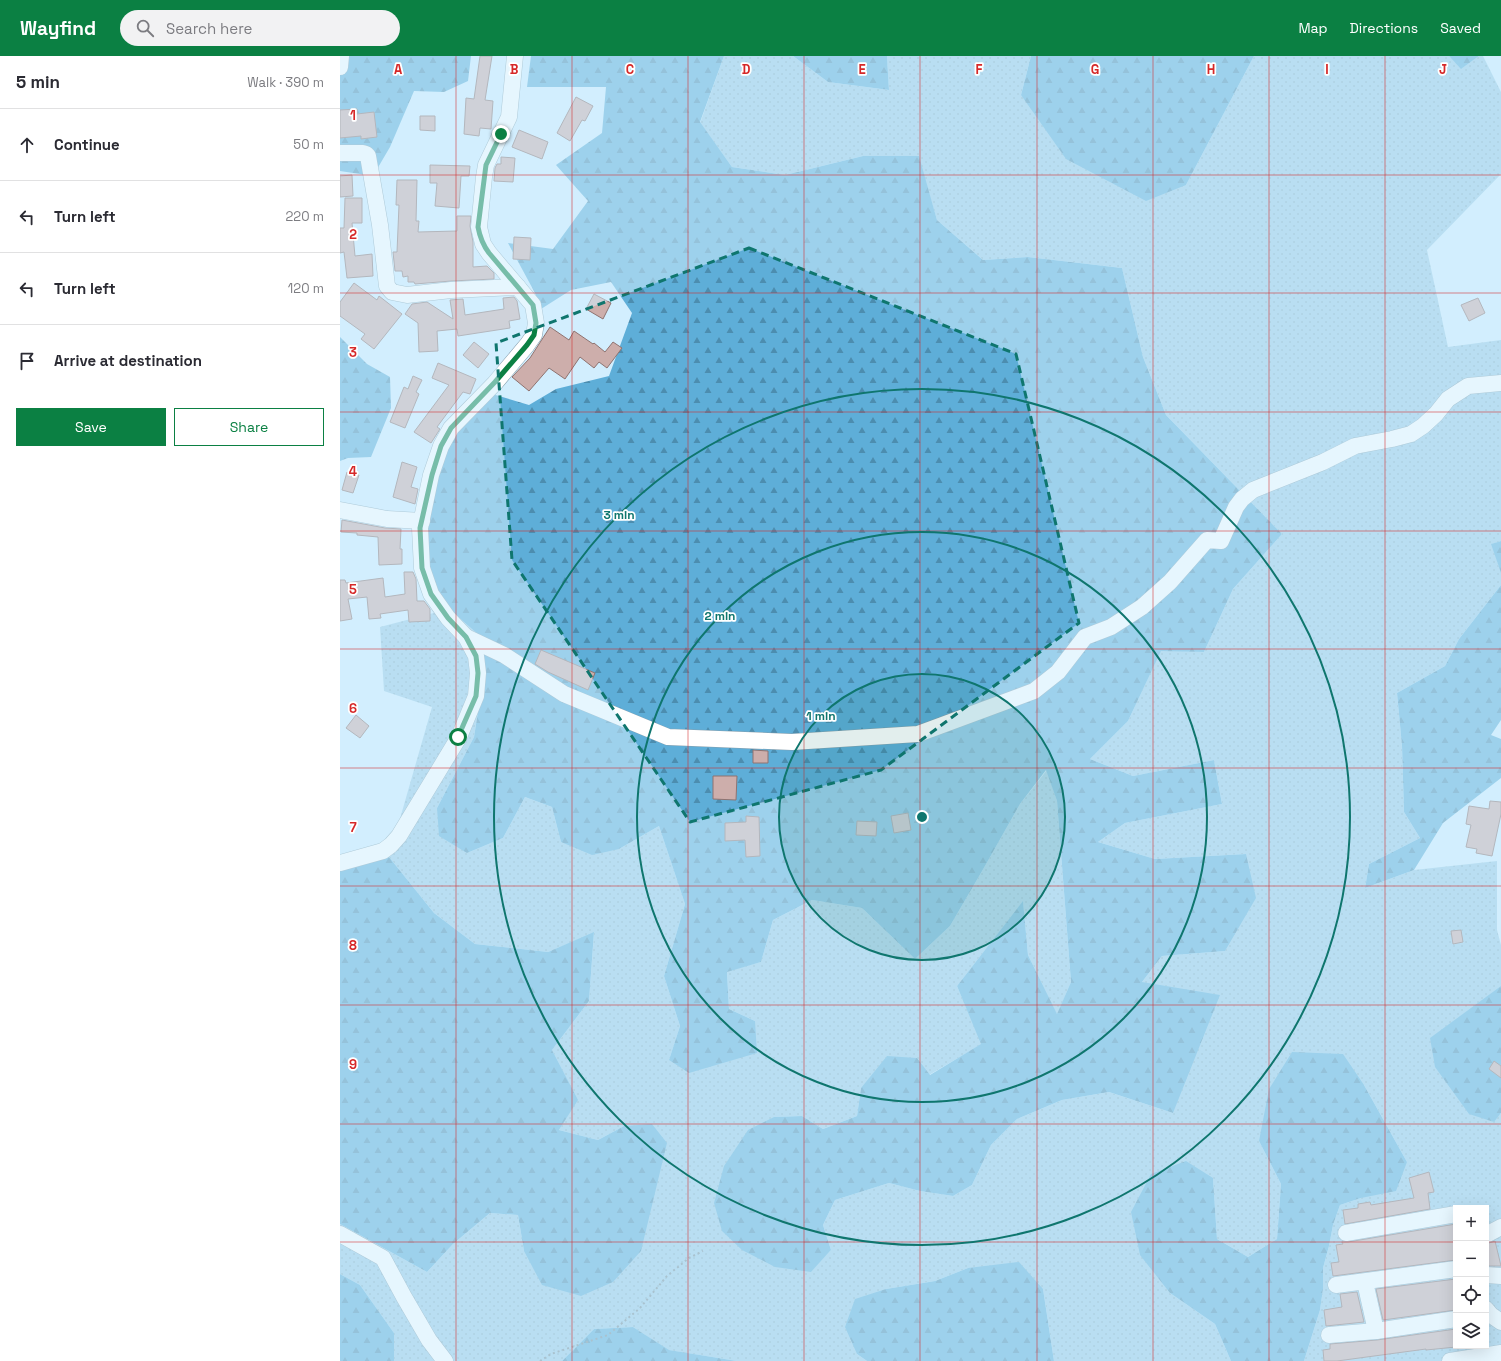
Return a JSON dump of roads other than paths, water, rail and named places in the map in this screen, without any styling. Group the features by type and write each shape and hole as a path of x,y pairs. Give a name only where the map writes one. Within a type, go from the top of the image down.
{"street":[{"path":"340,67 341,56"},
{"path":"340,863 383,851 391,845 406,824 458,737 476,696 478,673 476,656 466,637 448,618 431,594 422,568 420,528 432,475 441,446 451,428 495,382 534,335 536,323 533,305 483,244 478,227 486,165 505,126 510,108 515,56"},
{"path":"340,153 363,153 368,156 380,225 387,286 392,292 407,295 452,290 518,287"},
{"path":"466,637 504,655 564,694 668,737 792,742 918,734 1034,691 1058,672 1085,637 1111,627 1142,607 1170,582 1206,540 1221,541 1236,507 1242,499 1253,490 1323,462 1355,446 1411,434 1428,422 1448,399 1468,386 1501,383"},
{"path":"340,510 387,519 422,521"},
{"path":"1346,1233 1453,1215"},
{"path":"340,1234 383,1258 429,1340 445,1361"},
{"path":"1336,1285 1453,1269"},
{"path":"1489,1275 1501,1276"},
{"path":"1365,1282 1376,1331"},
{"path":"1489,1312 1501,1322"},
{"path":"1329,1335 1376,1331 1453,1319"},
{"path":"1450,1361 1492,1357"}]}
